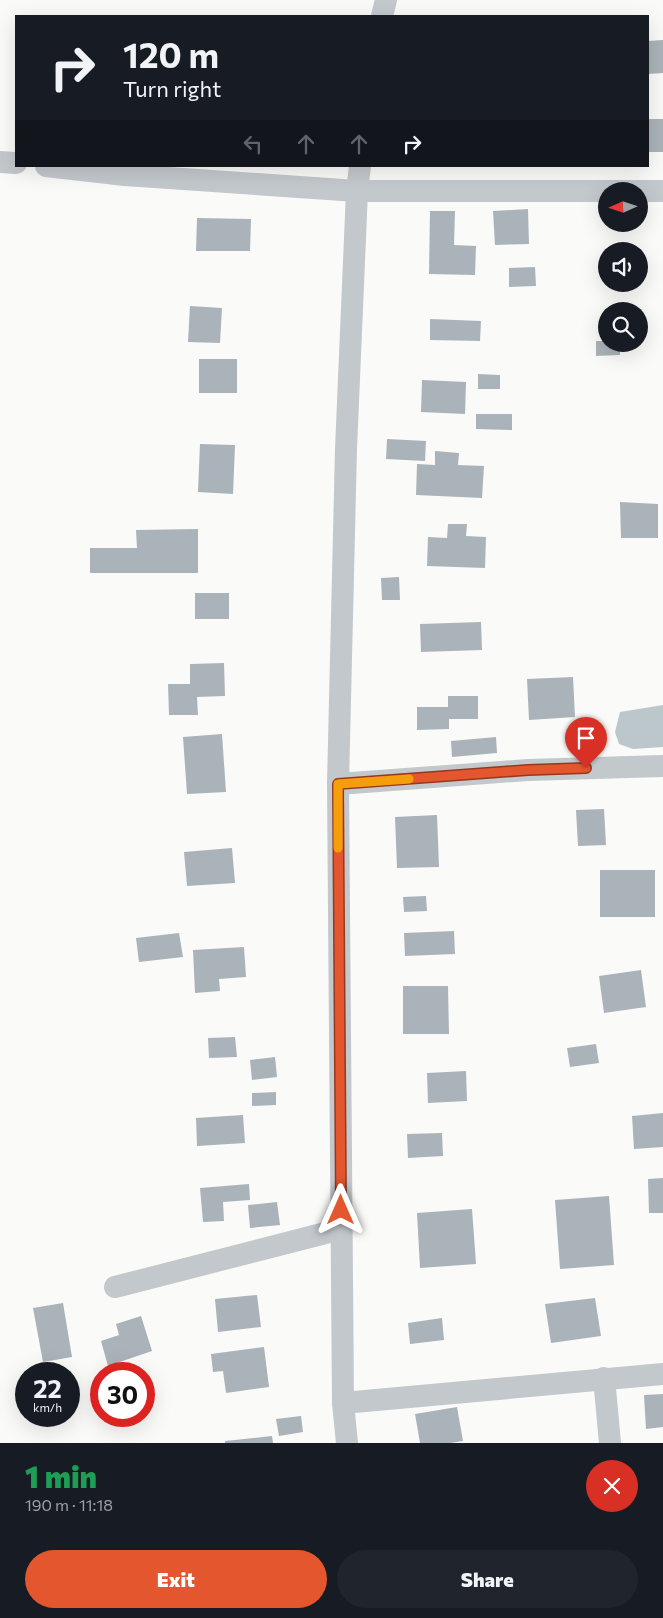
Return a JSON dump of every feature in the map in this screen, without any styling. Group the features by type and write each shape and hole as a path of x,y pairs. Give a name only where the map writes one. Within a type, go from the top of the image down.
{"street":[{"path":"382,15 386,0"},
{"path":"0,162 15,163"},
{"path":"55,167 125,175 357,191 663,191"},
{"path":"347,1443 343,1403 338,784 346,450 357,191 360,167"},
{"path":"338,784 528,770 663,766"},
{"path":"115,1287 342,1229"},
{"path":"343,1403 663,1374"},
{"path":"604,1378 610,1443"}],"shaded area":[{"path":"663,705 663,747 633,749 619,744 615,732 620,712"}],"building":[{"path":"663,40 663,73 649,74 649,41"},
{"path":"649,119 663,119 663,152 649,152"},
{"path":"528,209 529,244 495,245 493,211"},
{"path":"430,211 455,211 454,245 476,246 475,275 429,274"},
{"path":"197,218 251,219 250,251 196,251"},
{"path":"535,267 536,286 509,287 509,268"},
{"path":"190,306 222,308 220,343 188,342"},
{"path":"430,319 481,321 480,341 430,340"},
{"path":"596,341 598,341 598,352 620,352 620,355 596,356"},
{"path":"199,359 237,359 237,393 199,393"},
{"path":"478,374 500,375 500,389 478,389"},
{"path":"422,380 466,382 465,414 421,412"},
{"path":"476,414 512,414 512,430 476,429"},
{"path":"387,439 426,441 425,461 386,459"},
{"path":"200,444 235,445 233,494 198,492"},
{"path":"435,451 459,453 458,465 484,466 482,498 416,495 417,464 435,465"},
{"path":"620,502 658,504 658,538 621,538"},
{"path":"448,524 467,524 466,536 486,537 485,568 427,566 428,537 447,538"},
{"path":"198,529 198,573 90,573 90,548 137,548 136,530"},
{"path":"399,577 400,600 382,600 381,578"},
{"path":"195,593 229,593 229,619 195,619"},
{"path":"481,622 482,650 421,652 420,624"},
{"path":"224,663 225,696 197,697 198,715 169,715 168,684 190,684 190,664"},
{"path":"573,677 575,717 529,720 527,679"},
{"path":"448,696 478,696 478,719 449,719 449,729 417,730 417,707 448,707"},
{"path":"222,734 226,792 187,794 183,737"},
{"path":"496,737 497,753 452,757 451,741"},
{"path":"604,809 606,845 578,846 576,810"},
{"path":"437,815 439,867 397,868 395,817"},
{"path":"232,848 235,883 187,886 184,852"},
{"path":"600,870 655,870 655,917 600,917"},
{"path":"426,896 427,911 404,912 403,897"},
{"path":"454,931 455,954 405,956 404,933"},
{"path":"179,933 183,957 139,962 136,938"},
{"path":"244,947 246,977 219,979 220,991 195,993 193,950"},
{"path":"641,970 646,1007 604,1013 599,976"},
{"path":"403,986 448,986 449,1034 403,1034"},
{"path":"235,1037 237,1057 209,1058 208,1038"},
{"path":"596,1044 599,1063 570,1067 567,1048"},
{"path":"275,1057 277,1077 252,1080 250,1060"},
{"path":"466,1071 467,1101 428,1103 427,1073"},
{"path":"276,1092 276,1105 252,1106 252,1093"},
{"path":"663,1113 663,1147 634,1149 632,1116"},
{"path":"243,1115 245,1143 197,1146 196,1118"},
{"path":"442,1133 443,1156 408,1158 407,1134"},
{"path":"663,1178 663,1213 649,1213 648,1179"},
{"path":"249,1184 250,1200 223,1202 224,1221 203,1222 200,1188"},
{"path":"609,1196 614,1265 560,1269 555,1200"},
{"path":"277,1202 280,1225 250,1228 248,1205"},
{"path":"472,1209 476,1264 420,1268 417,1213"},
{"path":"257,1295 261,1327 218,1332 215,1299"},
{"path":"595,1298 601,1336 551,1343 545,1304"},
{"path":"63,1303 72,1357 43,1362 33,1308"},
{"path":"141,1316 152,1351 120,1362 107,1362 101,1341 119,1335 116,1324"},
{"path":"442,1318 444,1340 410,1344 408,1323"},
{"path":"264,1347 269,1387 226,1393 223,1371 213,1372 211,1354"},
{"path":"663,1394 663,1427 646,1429 644,1395"},
{"path":"457,1407 463,1441 420,1443 415,1414"},
{"path":"301,1416 303,1432 279,1436 276,1419"},
{"path":"272,1436 273,1443 225,1443 225,1441"}],"slow traffic":[{"path":"338,848 338,784 409,779"}],"route":[{"path":"341,1210 338,784 528,770 586,768"}]}
